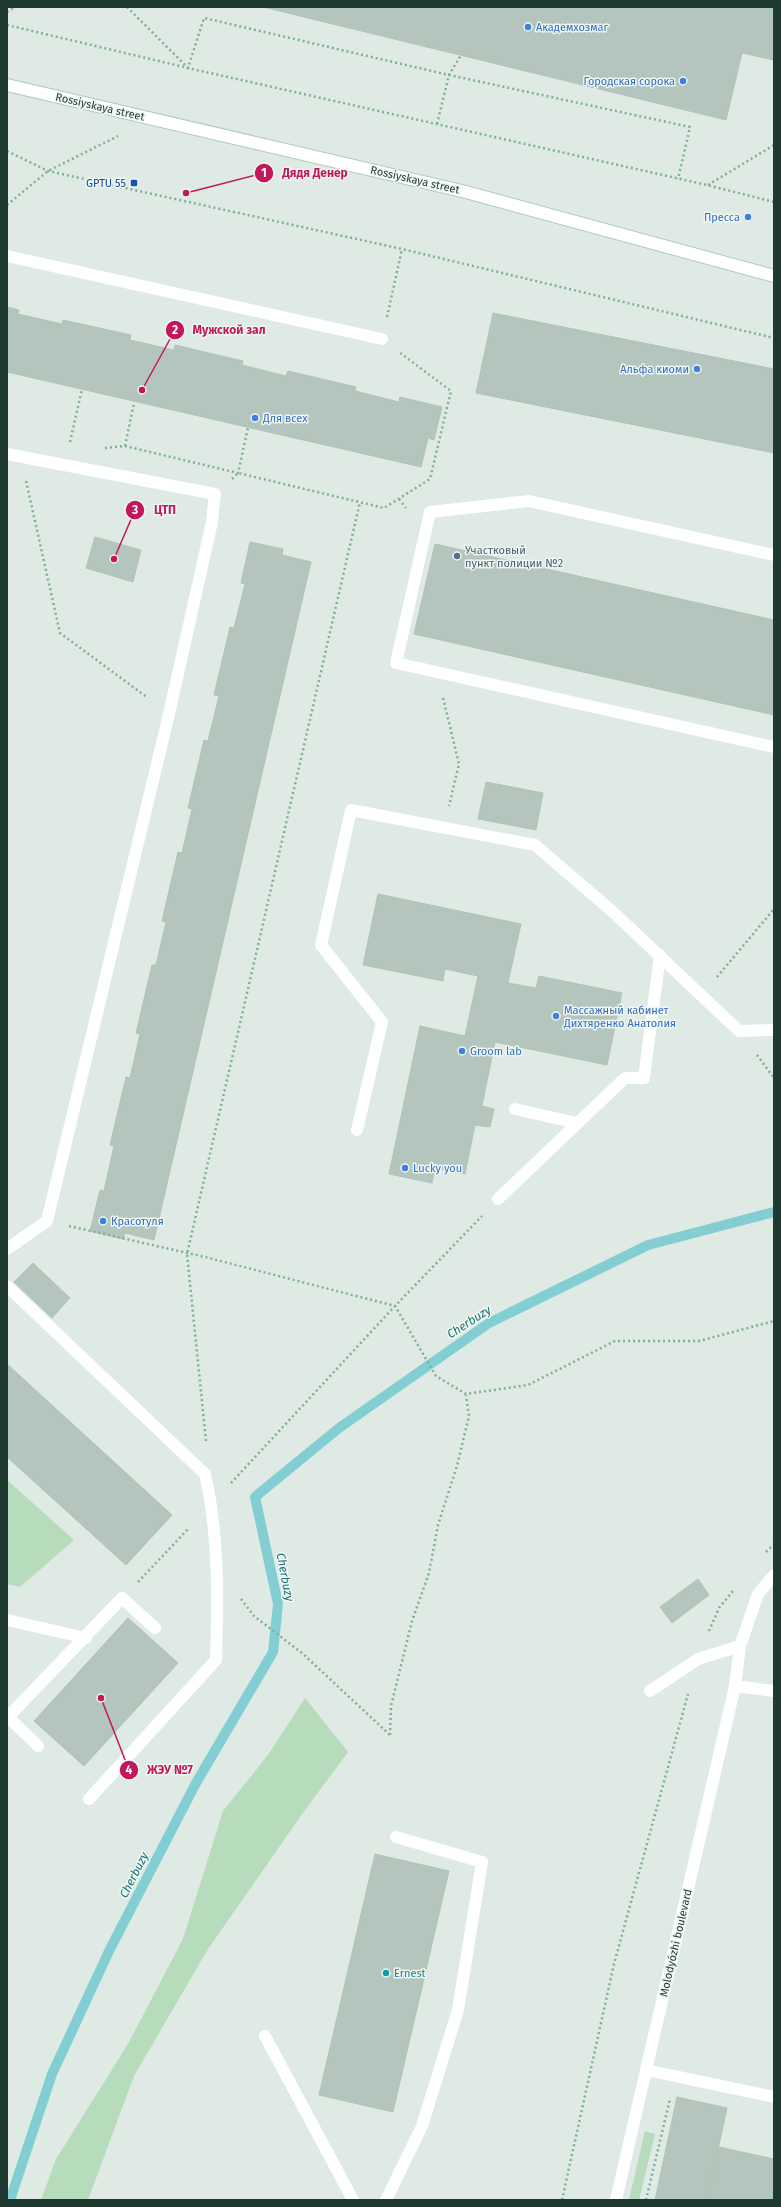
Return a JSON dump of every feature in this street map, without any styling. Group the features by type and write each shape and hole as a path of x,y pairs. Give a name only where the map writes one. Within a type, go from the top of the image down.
{"main road":[{"name":"Rossiyskaya street","path":"7,85 466,192 774,276"},
{"path":"7,256 382,340"},
{"path":"7,454 216,494 212,522 169,714 47,1221 7,1249"},
{"path":"774,555 529,501 430,512 396,663 774,747"},
{"path":"357,1130 382,1022 321,945 351,810 535,845 660,955 739,1031 774,1030"},
{"path":"498,1199 625,1078 644,1078 660,955"},
{"path":"515,1109 577,1123"},
{"path":"7,1286 205,1474 212,1504 218,1569 216,1660 89,1800"},
{"name":"Molodyózhi boulevard","path":"616,2200 735,1686 740,1646 758,1594 774,1575"},
{"path":"38,1746 8,1717 86,1638 122,1598 155,1628"},
{"path":"7,1620 86,1638"},
{"path":"650,1691 698,1659 740,1646"},
{"path":"735,1686 774,1691"},
{"path":"386,2200 422,2126 458,2010 482,1862 396,1838"},
{"path":"265,2036 354,2200"},
{"path":"646,2070 774,2097"}],"path":[{"path":"7,12 15,7"},
{"path":"127,7 188,68"},
{"path":"188,68 204,18 449,75 690,127 678,179"},
{"path":"7,25 188,68 707,185 774,202"},
{"path":"437,124 449,75 462,55"},
{"path":"7,205 48,171 150,119"},
{"path":"707,185 774,145"},
{"path":"7,151 48,171 402,249 774,338"},
{"path":"238,472 384,508 430,479 451,391 382,340 402,249"},
{"path":"68,450 82,390"},
{"path":"125,446 134,403"},
{"path":"216,494 238,472 248,428"},
{"path":"20,456 60,633 169,714"},
{"path":"207,1449 187,1254 360,502"},
{"path":"436,672 459,764 444,828"},
{"path":"122,1598 212,1504 395,1306 498,1199"},
{"path":"47,1221 395,1306 436,1376 466,1394 528,1385 615,1341 699,1341 774,1321"},
{"path":"254,1616 302,1653 390,1735 391,1706 412,1621 429,1573 438,1525 469,1416 466,1394"},
{"path":"764,1555 774,1544"},
{"path":"562,2200 614,1964 698,1659 718,1608 734,1590"},
{"path":"646,2200 675,2077"}],"green space":[{"path":"7,1480 74,1540 20,1587 7,1584"},
{"path":"305,1698 348,1752 305,1810 208,1949 134,2076 88,2200 41,2200 56,2159 128,2044 183,1939 223,1811 268,1755"},
{"path":"645,2131 655,2134 639,2200 629,2200"}],"building":[{"path":"263,7 774,7 774,60 742,53 726,120"},
{"path":"7,307 19,310 18,314 62,324 63,320 131,335 130,340 174,350 175,345 243,361 242,365 286,376 288,371 356,387 355,391 399,402 400,397 442,407 434,440 428,438 421,467 7,372"},
{"path":"493,313 774,369 774,453 476,393"},
{"path":"95,537 141,550 133,582 86,568"},
{"path":"250,542 283,549 282,555 311,562 154,1240 125,1233 123,1239 90,1231 100,1190 104,1191 114,1146 110,1145 126,1077 130,1078 140,1034 136,1033 152,965 156,965 166,922 162,921 178,852 182,853 192,809 188,808 204,740 208,741 219,696 214,695 230,627 234,628 245,584 241,583"},
{"path":"435,544 774,620 774,715 414,634"},
{"path":"486,782 543,793 536,830 478,819"},
{"path":"378,894 521,924 508,983 536,988 539,976 622,993 607,1065 495,1042 482,1106 494,1109 490,1127 475,1125 465,1174 435,1168 432,1183 389,1174 420,1026 465,1036 478,976 445,969 443,981 363,965"},
{"path":"33,1263 70,1298 52,1318 14,1282"},
{"path":"7,1364 172,1515 126,1565 7,1457"},
{"path":"698,1579 709,1595 672,1623 660,1607"},
{"path":"128,1618 178,1663 84,1766 34,1721"},
{"name":"Ernest","path":"375,1854 449,1871 393,2112 319,2095"},
{"path":"677,2097 727,2108 707,2200 655,2200"},
{"path":"719,2147 774,2159 774,2200 707,2200"}],"waterway":[{"name":"Cherbuzy","path":"10,2200 52,2074 110,1949 196,1783 273,1652 278,1604 255,1497 339,1428 489,1323 648,1245 774,1212"}],"place":[{"name":"Академхозмаг","path":"528,27"},
{"name":"Городская сорока","path":"683,81"},
{"name":"GPTU 55","path":"134,183"},
{"name":"Дядя Денер","path":"186,193"},
{"name":"Пресса","path":"748,217"},
{"name":"Альфа киоми","path":"697,369"},
{"name":"Мужской зал","path":"142,390"},
{"name":"Для всех","path":"255,418"},
{"name":"Участковый пункт полиции №2","path":"457,556"},
{"name":"ЦТП","path":"114,559"},
{"name":"Массажный кабинет Дихтяренко Анатолия","path":"556,1016"},
{"name":"Groom lab","path":"462,1051"},
{"name":"Lucky you","path":"405,1168"},
{"name":"Красотуля","path":"103,1221"},
{"name":"ЖЭУ №7","path":"101,1698"},
{"name":"Ernest","path":"386,1973"}]}
